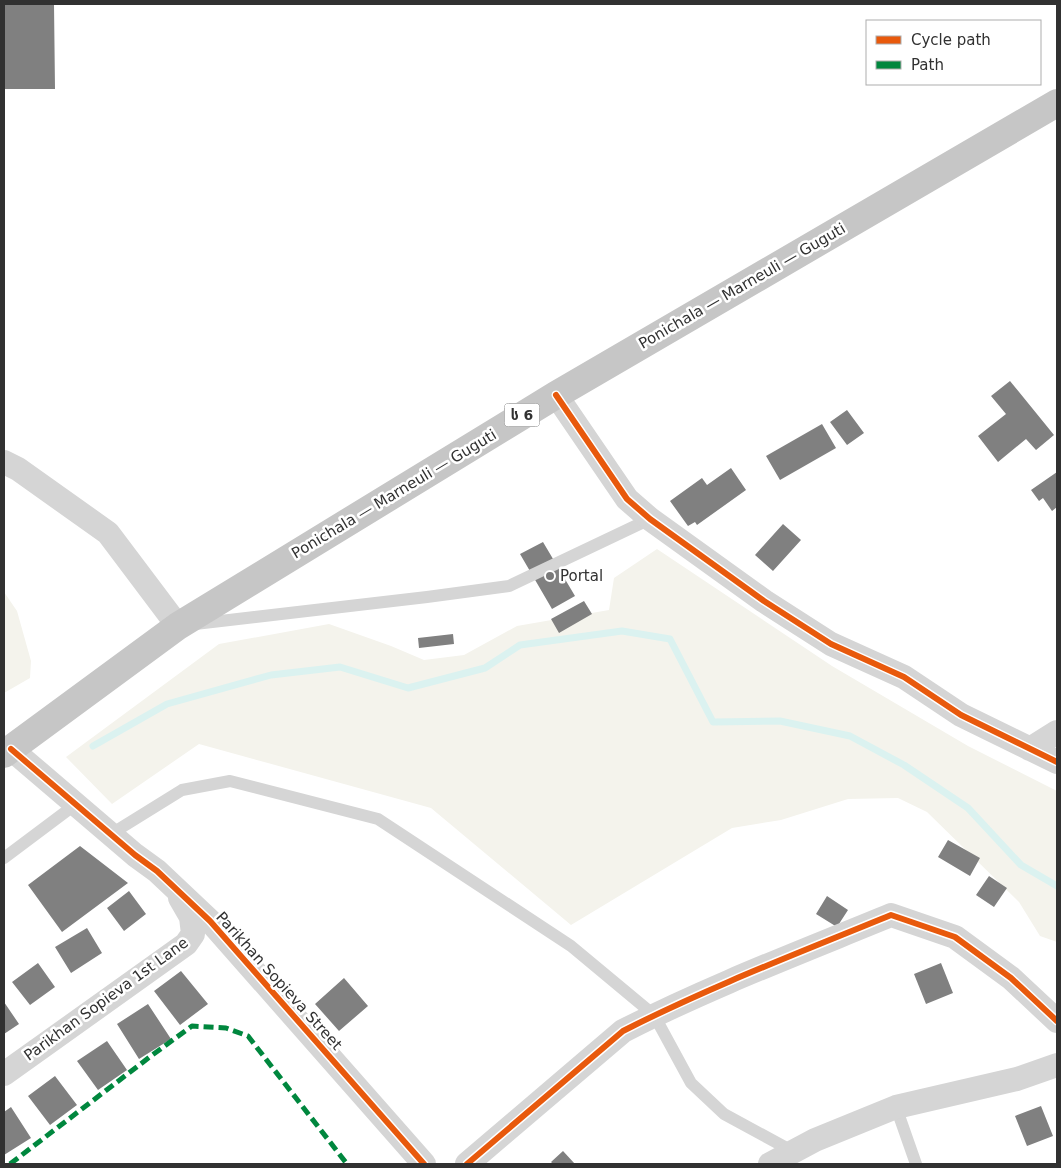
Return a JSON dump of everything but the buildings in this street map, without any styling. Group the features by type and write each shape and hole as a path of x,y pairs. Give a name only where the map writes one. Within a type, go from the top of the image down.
{"highway":[{"name":"Ponichala — Marneuli — Guguti","path":"7,752 178,626 556,395 1057,103"}],"street":[{"path":"556,395 627,499 650,519 764,601 831,644 904,677 961,715 1057,762"},
{"path":"4,462 18,469 108,532 178,626"},
{"path":"1030,749 1057,732"},
{"name":"Parikhan Sopieva Street","path":"7,752 76,804 158,871 210,921 424,1164"},
{"name":"Parikhan Sopieva 1st Lane","path":"4,1074 186,944 193,934 190,917 176,890"},
{"path":"467,1164 623,1031 799,952 891,916 955,936 1011,978 1057,1021"},
{"path":"770,1164 815,1140 896,1107 1017,1079 1057,1065"}],"lane":[{"path":"178,626 427,598 509,586 650,519"},
{"path":"111,834 182,790 230,781 378,819 571,946 654,1016 691,1083 724,1114 794,1152"},
{"path":"4,858 76,804"},
{"path":"896,1107 916,1164"}],"shaded area":[{"path":"657,549 832,666 968,746 1057,791 1057,942 1040,936 1019,902 927,812 898,798 848,799 781,820 732,828 571,925 431,808 199,744 112,804 66,757 219,644 329,624 424,660 464,655 517,626 609,610 614,578"},
{"path":"4,592 17,611 31,661 30,678 4,693"}],"waterway":[{"path":"93,746 167,704 271,675 340,667 408,688 485,668 520,645 622,631 670,639 713,722 780,721 850,736 904,765 968,808 1021,865 1057,886"}],"marked path":[{"path":"10,1164 192,1026 226,1028 248,1036 347,1164"}],"cycle path":[{"path":"556,395 627,499 650,519 764,601 831,644 904,677 961,715 1057,762"},
{"path":"11,749 135,855 157,871 210,921 424,1164"},
{"path":"467,1164 623,1031 722,985 891,915 955,937 1011,978 1057,1021"}],"place":[{"name":"Portal","path":"550,576"}]}
